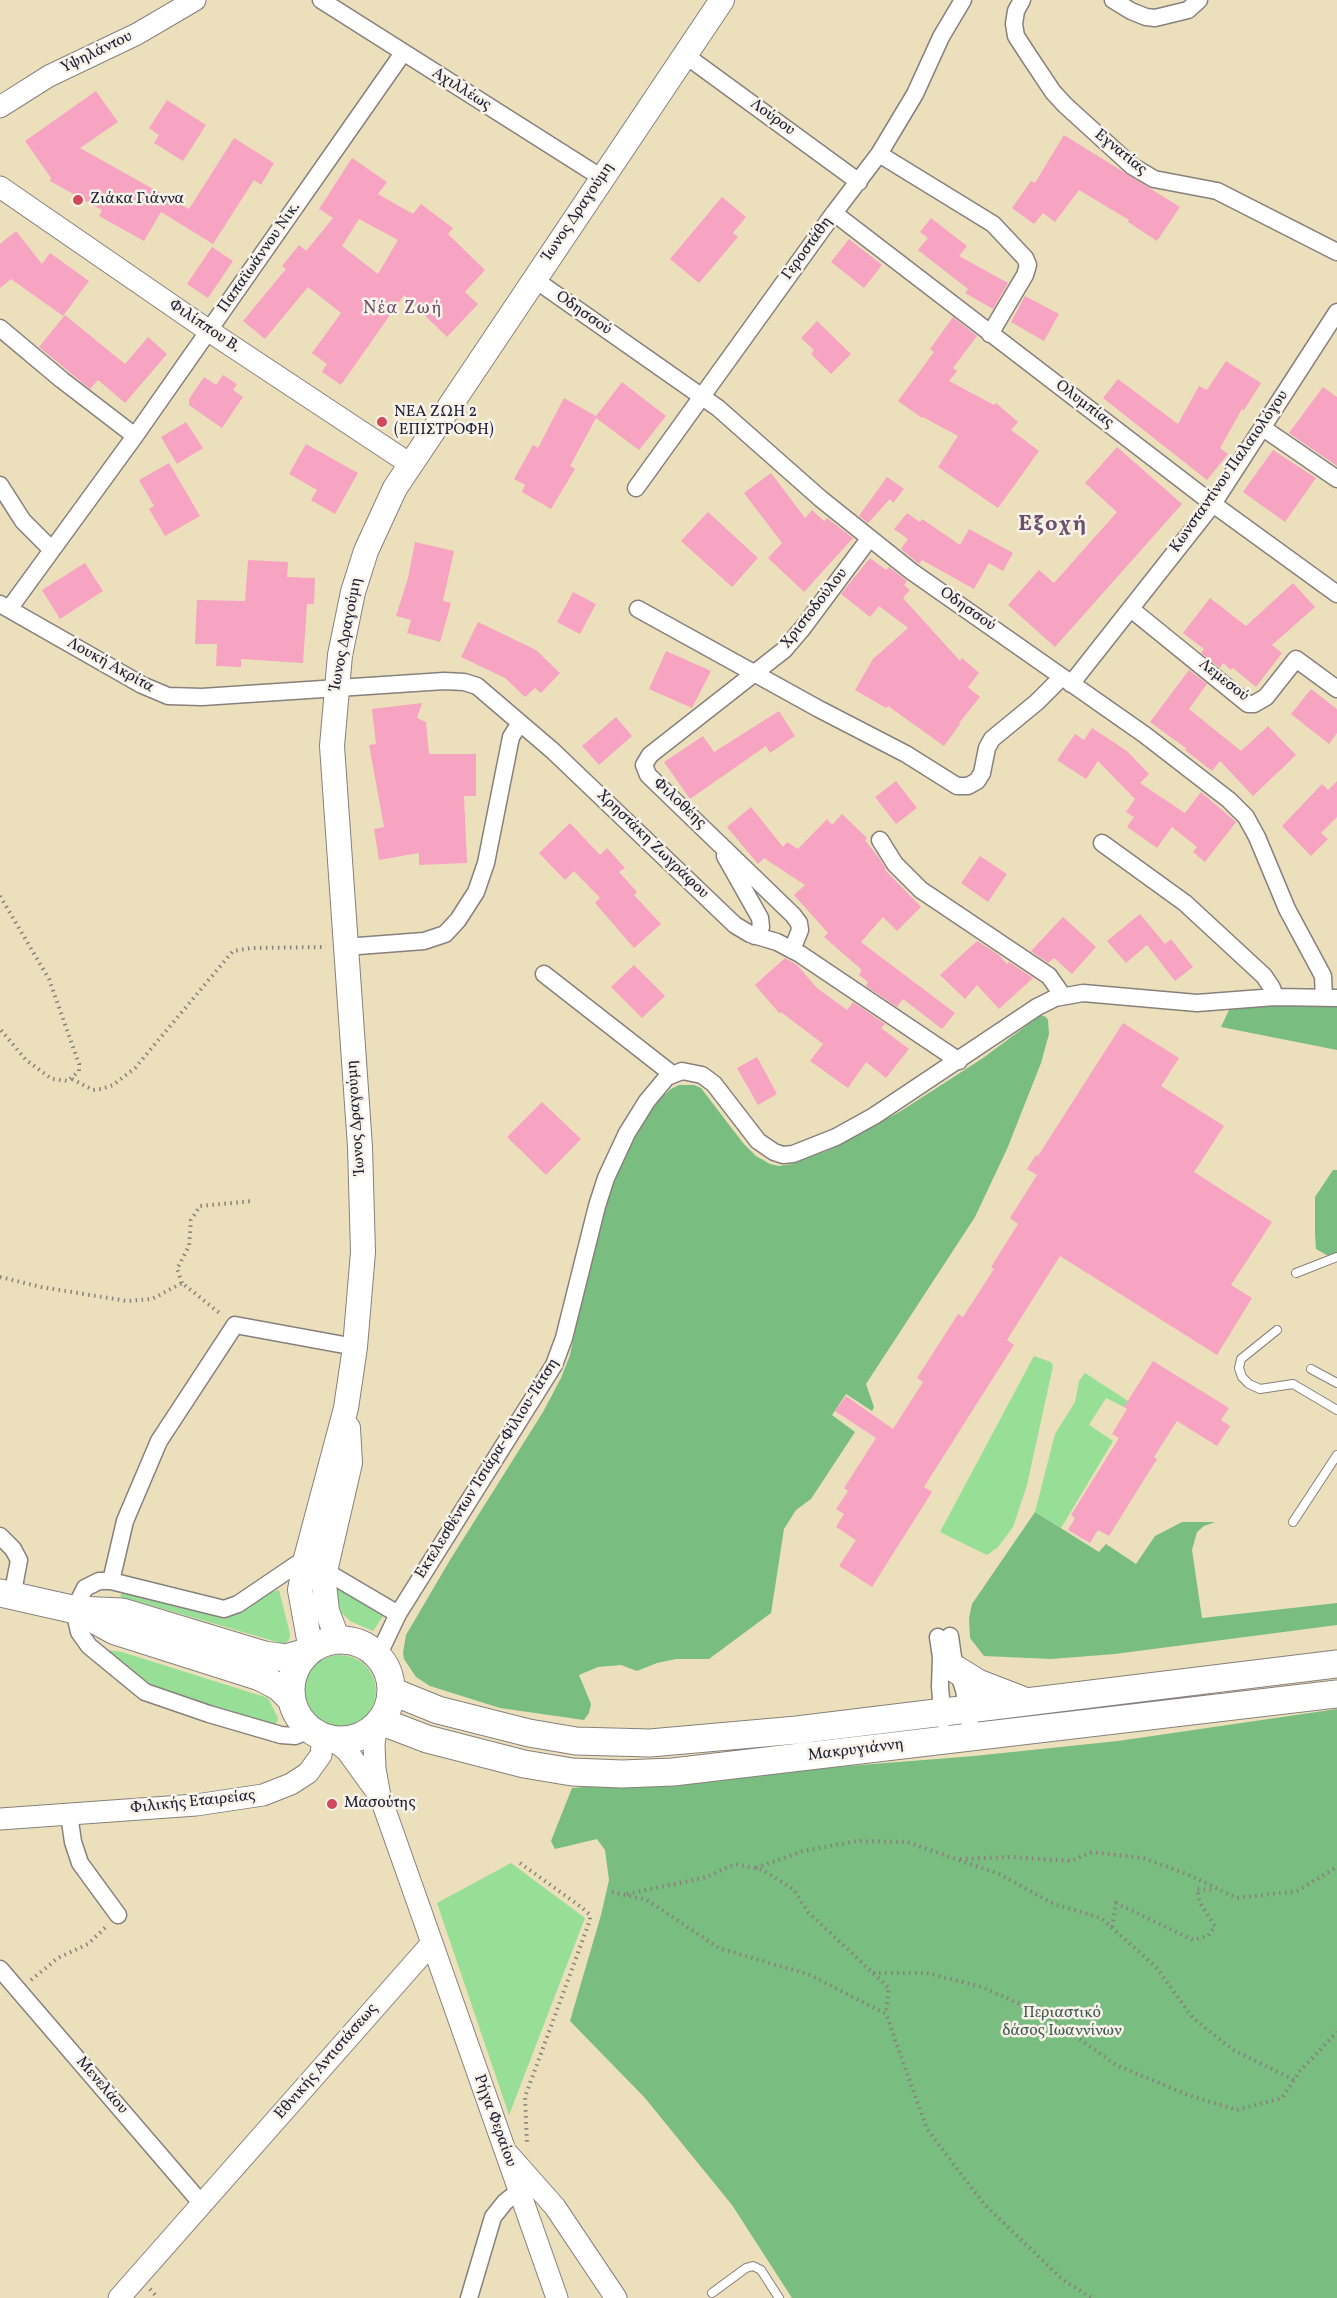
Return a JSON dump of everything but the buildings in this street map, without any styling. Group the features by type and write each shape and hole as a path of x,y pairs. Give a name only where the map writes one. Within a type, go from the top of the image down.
{"main road":[{"name":"Ίωνος Δραγούμη","path":"316,1564 346,1408 355,1347 362,1269 363,1210 332,763 336,687 344,631 366,551 384,509 410,464 722,0"},
{"path":"316,1564 331,1624 338,1640"},
{"path":"6,1595 76,1610 122,1612 264,1656 286,1658 309,1651 319,1644 338,1640 360,1643 378,1656 385,1666 390,1678 391,1691 388,1706 378,1723 357,1738 322,1736 298,1716 291,1699 294,1672 309,1651 300,1594 316,1564"},
{"path":"76,1610 115,1631 260,1677 279,1687 291,1699"},
{"name":"Μακρυγιάννη","path":"391,1691 438,1710 529,1733 576,1741 680,1742 730,1738 1337,1664"},
{"path":"957,1670 978,1683 1032,1702"},
{"name":"Μακρυγιάννη","path":"378,1723 427,1739 524,1764 572,1772 622,1774 673,1772 1337,1694"}],"street":[{"name":"Υψηλάντου","path":"0,107 49,76 137,34 195,0"},
{"name":"Αχιλλέως","path":"321,0 602,178"},
{"name":"Γεροστάθη","path":"636,488 700,395 879,154 910,104 940,38 963,0"},
{"name":"Εγνατίας","path":"1022,0 1016,11 1014,24 1019,42 1053,92 1110,148 1144,175 1217,191 1337,252"},
{"path":"1113,0 1131,11 1155,18 1188,10 1199,0"},
{"name":"Παπαϊωάννου Νικ.","path":"4,606 52,550 135,436 403,53"},
{"name":"Λούρου","path":"685,55 859,182"},
{"path":"879,154 993,224 1025,258 1028,265 1025,275 990,334"},
{"name":"Φιλίππου Β.","path":"0,187 209,331 410,464"},
{"name":"Ολυμπίας","path":"834,213 1213,504 1337,594"},
{"name":"Οδησσού","path":"534,279 700,395 869,539 910,571 1067,680 1229,800 1245,817 1257,837 1291,917 1323,976 1330,998"},
{"name":"Κωνσταντίνου Παλαιολόγου","path":"755,674 906,754 950,783 963,787 973,783 980,777 987,748 992,739 1067,680 1131,609 1213,504 1337,312"},
{"path":"0,328 135,436"},
{"path":"1263,429 1337,479"},
{"path":"0,485 23,521 52,550"},
{"name":"Χριστοδούλου","path":"755,674 776,657 802,629 869,539"},
{"name":"Λουκή Ακρίτα","path":"4,606 142,685 168,696 202,697 336,687"},
{"path":"638,609 755,674"},
{"name":"Λεμεσού","path":"1131,609 1248,704 1254,704 1266,697 1296,659 1337,689"},
{"name":"Φιλοθέης","path":"755,674 650,755 644,765 648,775 797,919 800,934 792,950"},
{"name":"Χρηστάκη Ζωγράφου","path":"336,687 444,681 464,682 477,686 553,751 731,921 755,936 777,942 792,950 959,1061"},
{"path":"345,947 411,944 430,940 445,934 458,920 476,892 486,863 511,737 520,723"},
{"path":"880,840 895,864 921,890 1049,976 1063,996"},
{"path":"1102,843 1185,903 1264,976 1275,997"},
{"path":"727,849 725,856 761,922 761,927 755,936"},
{"path":"544,974 672,1074 682,1071 697,1072 709,1079 758,1141 783,1155 806,1150 853,1129 959,1061 1037,1007 1063,996 1102,993 1143,1000 1197,1003 1275,997 1330,998"},
{"name":"Εκτελεσθέντων Τσιάρα-Φίλιου-Τάτση","path":"378,1656 398,1614 554,1365 564,1338 606,1178 627,1133 647,1101 658,1086 672,1074"},
{"path":"111,1581 125,1521 159,1441 235,1325 355,1347"},
{"path":"0,1536 19,1560 6,1595"},
{"path":"380,1796 347,1751 322,1736 281,1735 145,1692 84,1640 77,1628 76,1610 82,1593 90,1584 111,1581 224,1610 316,1564 398,1614"},
{"path":"959,1739 955,1711 940,1687 944,1637 964,1690 955,1711 959,1739"},
{"path":"378,1723 374,1744 375,1769 380,1796 432,1943"},
{"name":"Φιλικής Εταιρείας","path":"0,1819 230,1801 277,1790 302,1778 314,1766 321,1755 322,1736"},
{"path":"69,1814 74,1847 80,1863 118,1915"},
{"name":"Ρήγα Φεραίου","path":"432,1943 502,2147 525,2185"},
{"name":"Εθνικής Αντιστάσεως","path":"118,2298 432,1943"},
{"name":"Μενελάου","path":"0,1969 202,2204"},
{"path":"469,2298 494,2217 505,2202 525,2185"},
{"path":"525,2185 557,2298"},
{"path":"525,2185 565,2221 616,2298"}],"lane":[{"path":"1296,1273 1337,1257"},
{"path":"1277,1330 1241,1359 1239,1368 1242,1377 1249,1384 1260,1389 1293,1384 1337,1410"},
{"path":"1311,1369 1337,1383"},
{"path":"1293,1522 1337,1455"},
{"path":"712,2293 746,2268 753,2266 761,2270 779,2298"}],"path":[{"path":"0,896 49,979 79,1064 79,1071 72,1079 62,1081 52,1079 26,1060 0,1029"},
{"path":"72,1079 93,1090 101,1089 113,1085 135,1068 233,951 251,948 345,947"},
{"path":"235,1325 182,1283 177,1269 189,1246 191,1220 200,1206 254,1201"},
{"path":"0,1277 41,1287 127,1301 152,1299 182,1283"},
{"path":"756,1868 803,1851 857,1841 907,1842 999,1874 1054,1904 1101,1918 1156,1966 1193,2018 1233,2050 1294,2080"},
{"path":"956,1859 1010,1857 1071,1861 1092,1852 1143,1858 1187,1874 1237,1898 1297,1891 1337,1867"},
{"path":"520,1863 590,1915 525,2097 527,2148 525,2185"},
{"path":"626,1894 707,1877 735,1864 763,1870 793,1888 808,1912 889,1988 886,2014 927,2129 984,2205 1063,2280 1092,2298"},
{"path":"1112,1928 1116,1902 1193,1940 1208,1936 1215,1926 1200,1903 1197,1889 1220,1890"},
{"path":"612,1892 647,1900 719,1948 810,1975 886,2014"},
{"path":"18,1990 58,1958 88,1944 118,1915"},
{"path":"873,1973 927,1973 982,1987 1049,2017 1116,2066 1188,2095 1237,2110 1282,2098 1300,2071 1337,2032"}],"green space":[{"path":"1337,1004 1337,1050 1221,1027 1229,1010 1243,1005"},
{"path":"1041,1015 1048,1020 1049,1034 1041,1063 1007,1149 975,1217 866,1384 874,1407 872,1411 846,1394 832,1415 855,1432 811,1499 796,1510 784,1529 771,1613 709,1659 676,1659 637,1671 621,1665 598,1667 579,1675 591,1704 584,1720 500,1708 430,1686 416,1677 404,1659 406,1635 543,1412 561,1378 570,1355 605,1204 626,1153 639,1128 659,1100 679,1085 694,1085 701,1088 743,1143 756,1156 779,1166 792,1164 829,1150 901,1111 983,1058"},
{"path":"1333,1170 1337,1170 1337,1261 1316,1249 1315,1234 1315,1197"},
{"path":"1034,1356 1051,1362 1053,1366 1027,1485 1013,1527 998,1547 987,1555 940,1532"},
{"path":"1085,1373 1128,1401 1124,1407 1106,1398 1089,1425 1113,1441 1061,1528 1035,1512 1055,1434 1075,1402 1079,1381"},
{"path":"1035,1512 1099,1552 1106,1544 1136,1564 1155,1536 1182,1522 1215,1522 1204,1526 1197,1532 1192,1550 1202,1618 1337,1603 1337,1625 1115,1654 1051,1659 984,1656 970,1638 969,1618 972,1604"},
{"path":"338,1585 381,1613 383,1616 373,1631 350,1621 342,1613 335,1595"},
{"path":"279,1590 290,1634 289,1640 284,1644 133,1600 122,1599 120,1595 124,1592 131,1592 225,1619 271,1592"},
{"path":"107,1650 122,1652 268,1698 278,1718 277,1722 275,1724 260,1721 148,1685"},
{"path":"340,1655 360,1661 370,1671 376,1691 370,1711 360,1721 340,1727 320,1721 310,1711 304,1691 310,1671 320,1661"},
{"name":"Περιαστικό δάσος Ιωαννίνων","path":"1337,1709 1337,2298 792,2298 732,2205 645,2098 570,2021 609,1880 605,1850 597,1839 555,1849 551,1841 572,1788 974,1756 1118,1741"},
{"path":"511,1863 585,1918 509,2115 437,1903"}],"place":[{"name":"Ζιάκα Γιάννα","path":"78,200"},
{"name":"ΝΕΑ ΖΩΗ 2 (ΕΠΙΣΤΡΟΦΗ)","path":"382,422"},
{"name":"Μασούτης","path":"332,1804"}],"district":[{"name":"Νέα Ζωή","path":"403,310"},
{"name":"Εξοχή","path":"1053,526"}]}
